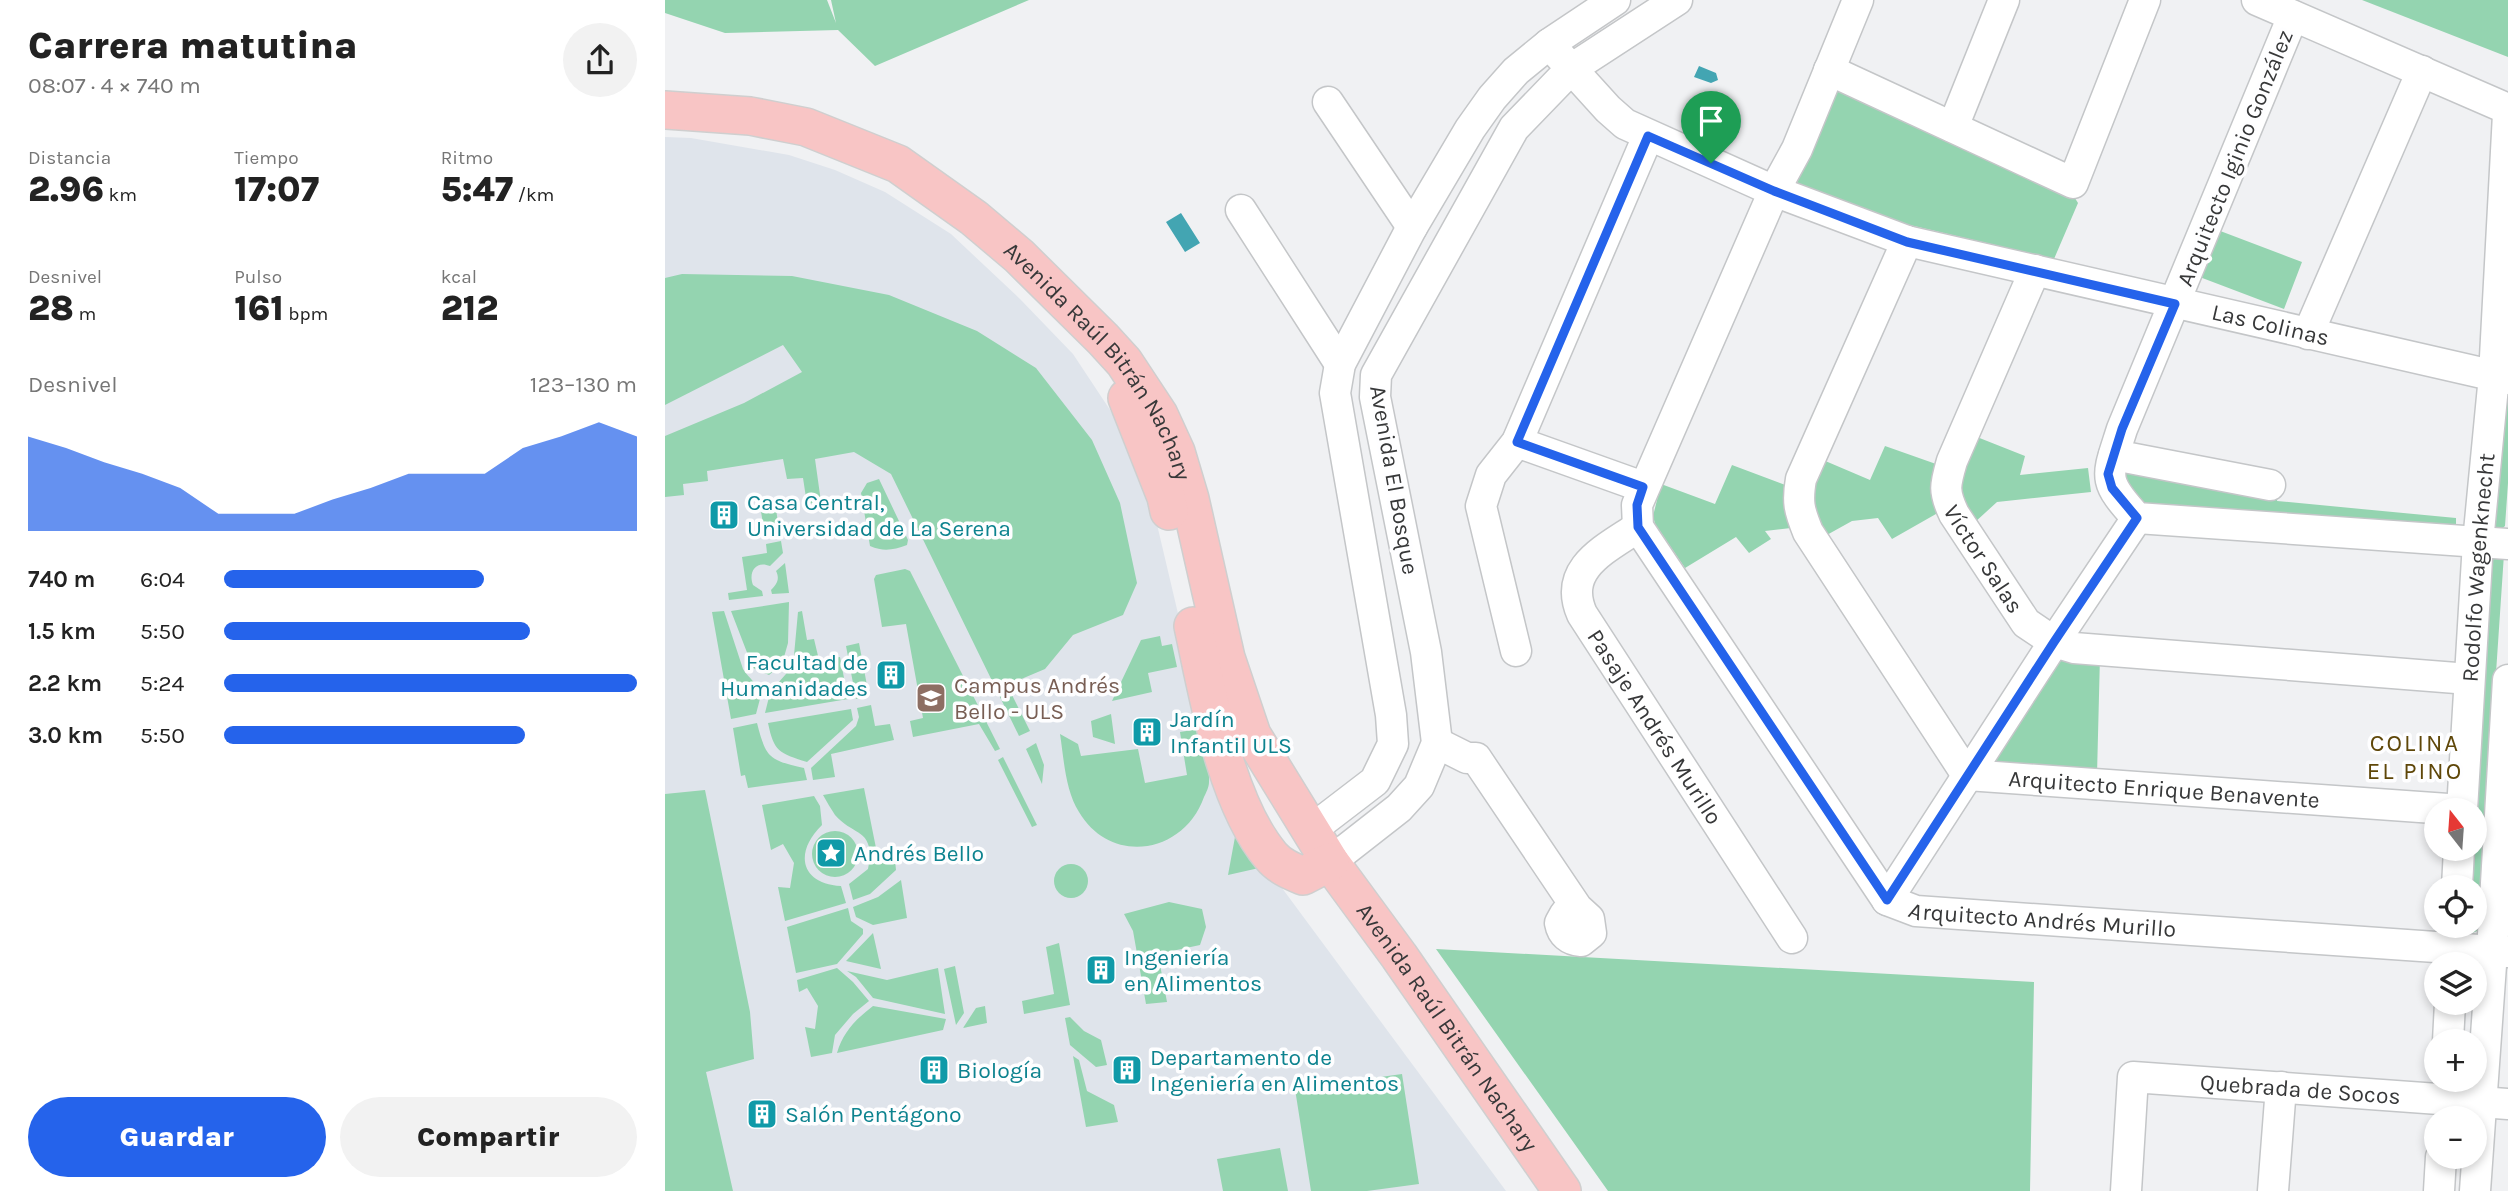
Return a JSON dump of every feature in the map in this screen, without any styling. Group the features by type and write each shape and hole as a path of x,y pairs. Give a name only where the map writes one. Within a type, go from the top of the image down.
{"main road":[{"name":"Avenida Raúl Bitrán Nachary","path":"665,110 750,116 807,127 898,164 974,218 1019,256 1103,339 1143,388 1176,452 1190,499 1226,658 1252,735 1311,830 1316,869 1399,956 1562,1191"},
{"path":"1103,339 1166,497 1226,772 1253,828 1271,856 1286,869 1316,869"}],"street":[{"name":"Avenida El Bosque","path":"1311,830 1375,780 1393,744 1391,715 1335,393 1340,363 1412,227 1492,97 1516,71 1549,44 1615,0"},
{"name":"Avenida El Bosque","path":"1316,869 1399,808 1419,786 1437,743 1426,652 1375,397 1376,375 1514,128 1570,69 1677,0"},
{"path":"1638,527 1637,505 1643,487 1774,191 1797,149 1859,0"},
{"path":"1953,127 2004,0"},
{"path":"1829,70 2073,183 2145,0"},
{"path":"2257,0 2422,71 2508,112"},
{"name":"Arquitecto Iginio González","path":"2137,518 2112,488 2108,474 2122,429 2293,16"},
{"name":"Las Colinas","path":"1549,44 1616,117 1648,136 1774,191 1907,242 2501,378"},
{"path":"2308,334 2422,71"},
{"path":"1328,102 1412,227"},
{"name":"Rodolfo Wagenknecht","path":"2463,798 2478,542 2501,378 2508,112"},
{"path":"1516,651 1481,506 1491,475 1517,442 1648,136"},
{"path":"1241,210 1340,363"},
{"path":"1907,242 1801,479 1799,510 1808,532 1968,775"},
{"name":"Víctor Salas","path":"2035,270 1952,461 1945,495 1954,514 2026,623 2054,642 2074,648 2469,679"},
{"path":"1517,442 1643,487"},
{"path":"2114,455 2270,485"},
{"path":"1887,900 2137,518 2508,544"},
{"name":"Arquitecto Andrés Murillo","path":"1638,527 1887,900 1916,911 2500,952"},
{"name":"Pasaje Andrés Murillo","path":"1638,527 1582,569 1576,585 1576,601 1792,938"},
{"name":"Rodolfo Wagenknecht","path":"2475,1191 2494,1103 2508,683"},
{"path":"1437,743 1468,758 1476,758 1571,911"},
{"name":"Arquitecto Enrique Benavente","path":"1968,775 2424,807"},
{"name":"Quebrada de Socos","path":"2126,1191 2133,1077 2494,1103"},
{"path":"2273,1191 2281,1087"},
{"path":"2439,1191 2440,1169"}],"shaded area":[{"name":"Campus Andrés Bello - ULS","path":"665,137 691,138 789,155 835,170 885,192 951,234 1073,354 1122,428 1155,516 1180,622 1248,842 1506,1191 665,1191"}],"green space":[{"path":"665,0 827,0 836,23 831,0 1029,0 875,66 838,30 725,33 665,13"},
{"path":"2362,0 2508,0 2508,57"},
{"path":"1840,89 2073,195 2078,203 2054,259 1901,223 1797,185 1798,175 1833,95"},
{"path":"2215,229 2302,262 2284,309 2197,276"},
{"path":"682,274 792,276 889,295 977,331 1036,368 1092,440 1120,503 1137,583 1123,615 1073,635 1045,669 1007,685 1030,731 1019,736 891,474 854,452 815,459 821,502 807,504 803,478 787,479 783,459 707,471 708,481 683,484 684,495 665,497 665,436 744,403 802,372 783,345 665,405 665,278"},
{"path":"2508,389 2508,483 2505,526 2499,531 2492,523 2501,394"},
{"path":"1977,437 2025,456 2020,475 2088,468 2091,492 1997,502 1974,523 1943,510 1892,539 1878,518 1852,521 1825,536 1817,525 1765,531 1771,539 1749,553 1736,537 1685,568 1655,524 1653,516 1661,484 1715,504 1732,465 1809,494 1823,460 1870,480 1885,446 1953,470"},
{"path":"2120,464 2278,494 2277,501 2456,518 2456,530 2150,509 2125,495"},
{"path":"879,479 908,540 907,545 889,550 870,546 861,493 867,483"},
{"path":"775,503 780,535 765,537 760,505"},
{"path":"781,541 783,553 770,566 757,566 752,572 753,585 762,591 763,596 729,600 728,593 747,590 742,557 767,553 766,544"},
{"path":"2504,554 2487,807 2487,798 2476,798 2492,556"},
{"path":"785,563 789,593 772,594 771,590 778,579 776,571"},
{"path":"905,569 910,571 1000,749 995,751 979,724 913,737 910,721 923,718 906,624 882,627 874,579 876,575"},
{"path":"789,602 788,643 782,664 769,675 753,668 731,611"},
{"path":"724,611 743,669 761,695 756,714 731,719 712,612"},
{"path":"802,611 807,640 814,639 819,660 840,657 848,699 765,713 769,697 793,666 798,612"},
{"path":"1160,636 1162,646 1172,644 1177,667 1148,673 1152,692 1112,701 1141,640"},
{"path":"859,643 869,696 856,699 846,646"},
{"path":"2058,655 2100,656 2097,775 1985,768"},
{"path":"871,705 875,726 890,724 894,740 831,754 835,777 813,780 811,768 856,726 859,717 857,708"},
{"path":"851,709 853,720 807,762 779,750 768,723"},
{"path":"1111,714 1115,744 1093,737 1091,721"},
{"path":"757,723 763,744 771,756 783,763 804,768 807,780 748,788 745,775 741,776 733,728"},
{"path":"1199,729 1209,784 1194,816 1181,831 1164,841 1146,846 1127,846 1109,840 1093,829 1079,812 1066,774 1060,734 1078,744 1081,756 1138,749 1145,783 1187,775 1180,732"},
{"path":"1036,743 1044,765 1042,784 1026,749"},
{"path":"1003,757 1037,825 1032,827 998,760"},
{"path":"864,788 879,863 895,860 896,870 870,894 853,900 849,884 868,869 869,846 862,835 835,815 823,795"},
{"path":"705,790 750,1012 754,1059 706,1072 733,1191 665,1191 665,794"},
{"path":"814,796 820,806 822,825 807,846 806,865 817,879 841,886 846,903 785,921 778,887 790,888 794,863 783,844 771,850 762,805"},
{"path":"835,831 852,837 858,854 852,871 835,877 818,871 812,854 818,837"},
{"path":"1251,831 1259,868 1228,875 1235,837"},
{"path":"2470,861 2483,861 2482,875 2469,875"},
{"path":"1071,864 1083,869 1088,881 1083,893 1071,898 1059,893 1054,881 1059,869"},
{"path":"901,880 907,918 873,925 856,917 853,907 878,897"},
{"path":"1169,902 1202,909 1206,927 1200,945 1158,954 1167,1002 1146,1004 1133,931 1124,914"},
{"path":"848,908 851,921 863,929 863,934 837,964 796,973 787,927"},
{"path":"873,933 881,969 846,961"},
{"path":"1059,943 1070,1005 1024,1014 1022,1001 1054,994 1046,947"},
{"path":"1436,949 2034,982 2030,1191 1608,1191"},
{"path":"955,966 964,1013 956,1025 944,969"},
{"path":"837,968 869,1001 853,1014 835,1035 832,1053 811,1057 805,1027 815,1029 818,1006 807,988 799,992 797,980"},
{"path":"938,968 945,1014 873,998 856,977 847,971 887,980"},
{"path":"873,1006 946,1019 943,1030 837,1053 851,1027"},
{"path":"985,1006 987,1023 963,1028 976,1008"},
{"path":"1070,1017 1084,1031 1101,1040 1107,1065 1096,1067 1070,1045 1065,1018"},
{"path":"1073,1056 1079,1060 1087,1091 1114,1105 1118,1122 1086,1127"},
{"path":"1402,1074 1419,1184 1367,1191 1311,1191 1295,1089"},
{"path":"1280,1148 1288,1191 1223,1191 1217,1159"}],"water":[{"path":"1699,66 1716,73 1718,80 1711,83 1694,77"},
{"path":"1181,213 1200,243 1185,252 1166,222"}],"place":[{"name":"Casa Central, Universidad de La Serena","path":"724,515"},
{"name":"Facultad de Humanidades","path":"891,675"},
{"name":"Campus Andrés Bello - ULS","path":"931,698"},
{"name":"Jardín Infantil ULS","path":"1147,732"},
{"name":"Andrés Bello","path":"831,853"},
{"name":"Ingeniería en Alimentos","path":"1101,970"},
{"name":"Biología","path":"934,1070"},
{"name":"Departamento de Ingeniería en Alimentos","path":"1127,1070"},
{"name":"Salón Pentágono","path":"762,1114"}],"district":[{"name":"COLINA EL PINO","path":"2415,757"}],"route":[{"path":"1648,136 1711,163 1774,191 1907,242 2175,304 2122,429 2108,474 2112,488 2137,518 1887,900 1638,527 1637,505 1643,487 1517,442 1648,136"}]}
